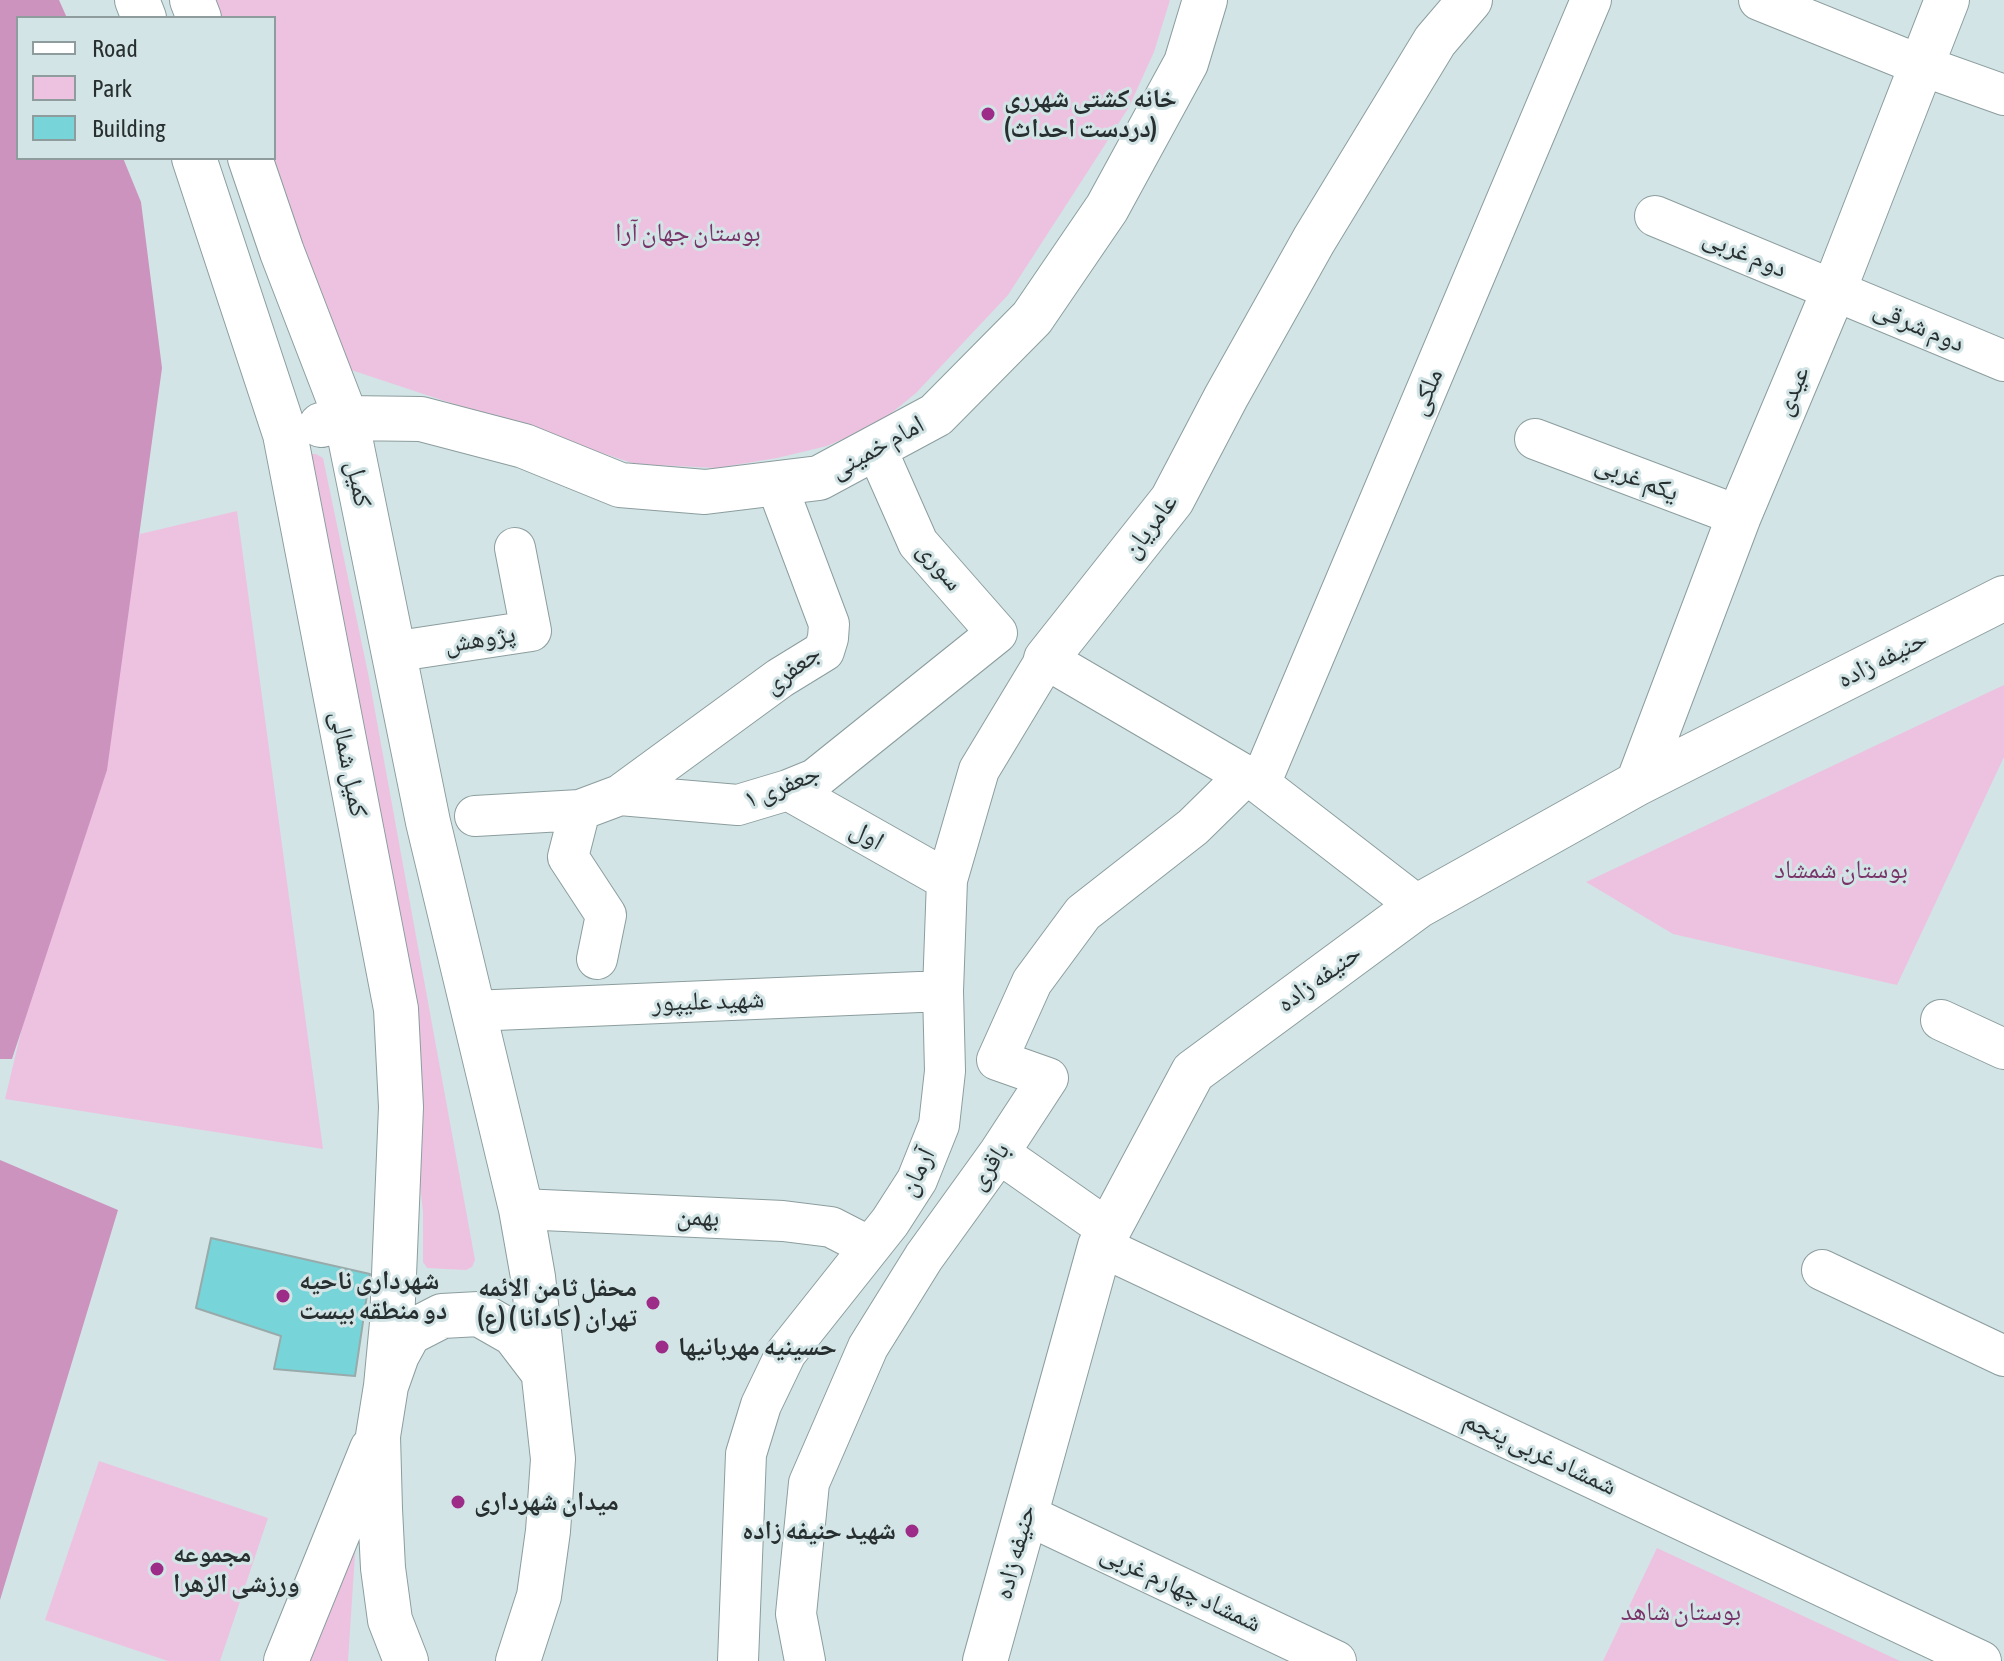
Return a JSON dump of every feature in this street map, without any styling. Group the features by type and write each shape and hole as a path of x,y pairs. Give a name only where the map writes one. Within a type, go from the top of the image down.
{"main road":[{"name":"امام خمینی","path":"285,434 346,418 421,419 524,446 620,485 705,492 819,478 936,415 1032,318 1107,208 1186,63 1205,0"},
{"name":"عامریان","path":"1046,659 1172,500 1314,240 1435,41 1470,0"},
{"name":"عیدی","path":"1638,783 1739,516 1834,290 1947,0"},
{"name":"کمیل شمالی","path":"195,160 285,434 396,1009 401,1107 392,1323 386,1386"},
{"name":"کمیل","path":"251,160 282,252 346,418 428,822 472,1011"},
{"name":"حنیفه زاده","path":"985,1661 1105,1238 1193,1072 1418,906 1638,783 2004,598"},
{"path":"472,1011 521,1209 533,1277 553,1459 539,1596 518,1661"},
{"path":"406,1661 390,1620 383,1568 378,1436 386,1386 397,1355 409,1333 442,1316 479,1314 514,1334 543,1372"},
{"path":"286,1661 378,1436"}],"street":[{"name":"ملکی","path":"1253,780 1591,0"},
{"path":"1759,0 2004,95"},
{"name":"دوم غربی","path":"1655,216 1834,290"},
{"name":"دوم شرقی","path":"1834,290 2004,361"},
{"name":"یکم غربی","path":"1535,439 1739,516"},
{"name":"سوری","path":"876,448 918,543 997,633"},
{"name":"جعفری","path":"620,795 780,678 824,651 829,624 776,483"},
{"name":"پژوهش","path":"392,652 531,631 515,548"},
{"name":"جعفری ۱","path":"475,816 580,810 620,795 738,805 788,790 815,779 997,633"},
{"path":"1046,659 1253,780 1418,906"},
{"name":"آرمان","path":"738,1661 746,1454 761,1405 786,1353 890,1222 917,1180 939,1125 945,1071 943,991 947,880 979,770 1046,659"},
{"name":"باقری","path":"805,1661 796,1614 809,1483 868,1347 924,1257 999,1153 1048,1078 997,1060 1032,982 1083,913 1253,780"},
{"name":"اول","path":"788,790 947,880"},
{"path":"580,810 568,857 606,915 597,959"},
{"name":"شهید علیپور","path":"472,1011 943,991"},
{"path":"1941,1020 2004,1049"},
{"path":"999,1153 1105,1238"},
{"name":"بهمن","path":"521,1209 783,1221 831,1227 870,1247"},
{"name":"شمشاد غربی پنجم","path":"1105,1238 1981,1661"},
{"path":"1822,1270 2004,1356"},
{"name":"شمشاد چهارم غربی","path":"1025,1514 1336,1661"}],"green space":[{"name":"بوستان جهان آرا","path":"204,0 1170,0 1154,52 1129,107 1008,295 916,393 878,424 827,446 717,468 635,464 348,369 267,160 276,160 276,16 210,16"},
{"path":"308,454 323,458 369,678 475,1260 472,1267 466,1270 427,1268 423,1262 419,1175"},
{"path":"237,511 323,1149 5,1099 140,534"},
{"name":"بوستان شمشاد","path":"2004,685 2004,757 1897,985 1673,934 1586,882"},
{"name":"مجموعه ورزشی الزهرا","path":"99,1461 268,1518 220,1661 168,1661 45,1620"},
{"path":"357,1524 348,1661 304,1661"},
{"name":"بوستان شاهد","path":"1657,1548 1900,1661 1603,1661"}],"shaded area":[{"path":"0,0 59,0 66,16 16,16 16,160 124,160 141,202 162,368 107,770 12,1059 0,1059"},
{"path":"0,1160 118,1210 0,1600"}],"building":[{"path":"211,1238 370,1274 355,1376 274,1369 281,1336 196,1308"}],"place":[{"name":"خانه کشتی شهرری (دردست احداث)","path":"988,114"},
{"name":"شهرداری ناحیه دو منطقه بیست","path":"283,1296"},
{"name":"محفل ثامن الائمه (ع) تهران ( کادانا )","path":"653,1303"},
{"name":"حسینیه مهربانیها","path":"662,1347"},
{"name":"میدان شهرداری","path":"458,1502"},
{"name":"شهید حنیفه زاده","path":"912,1531"},
{"name":"مجموعه ورزشی الزهرا","path":"157,1569"}]}
